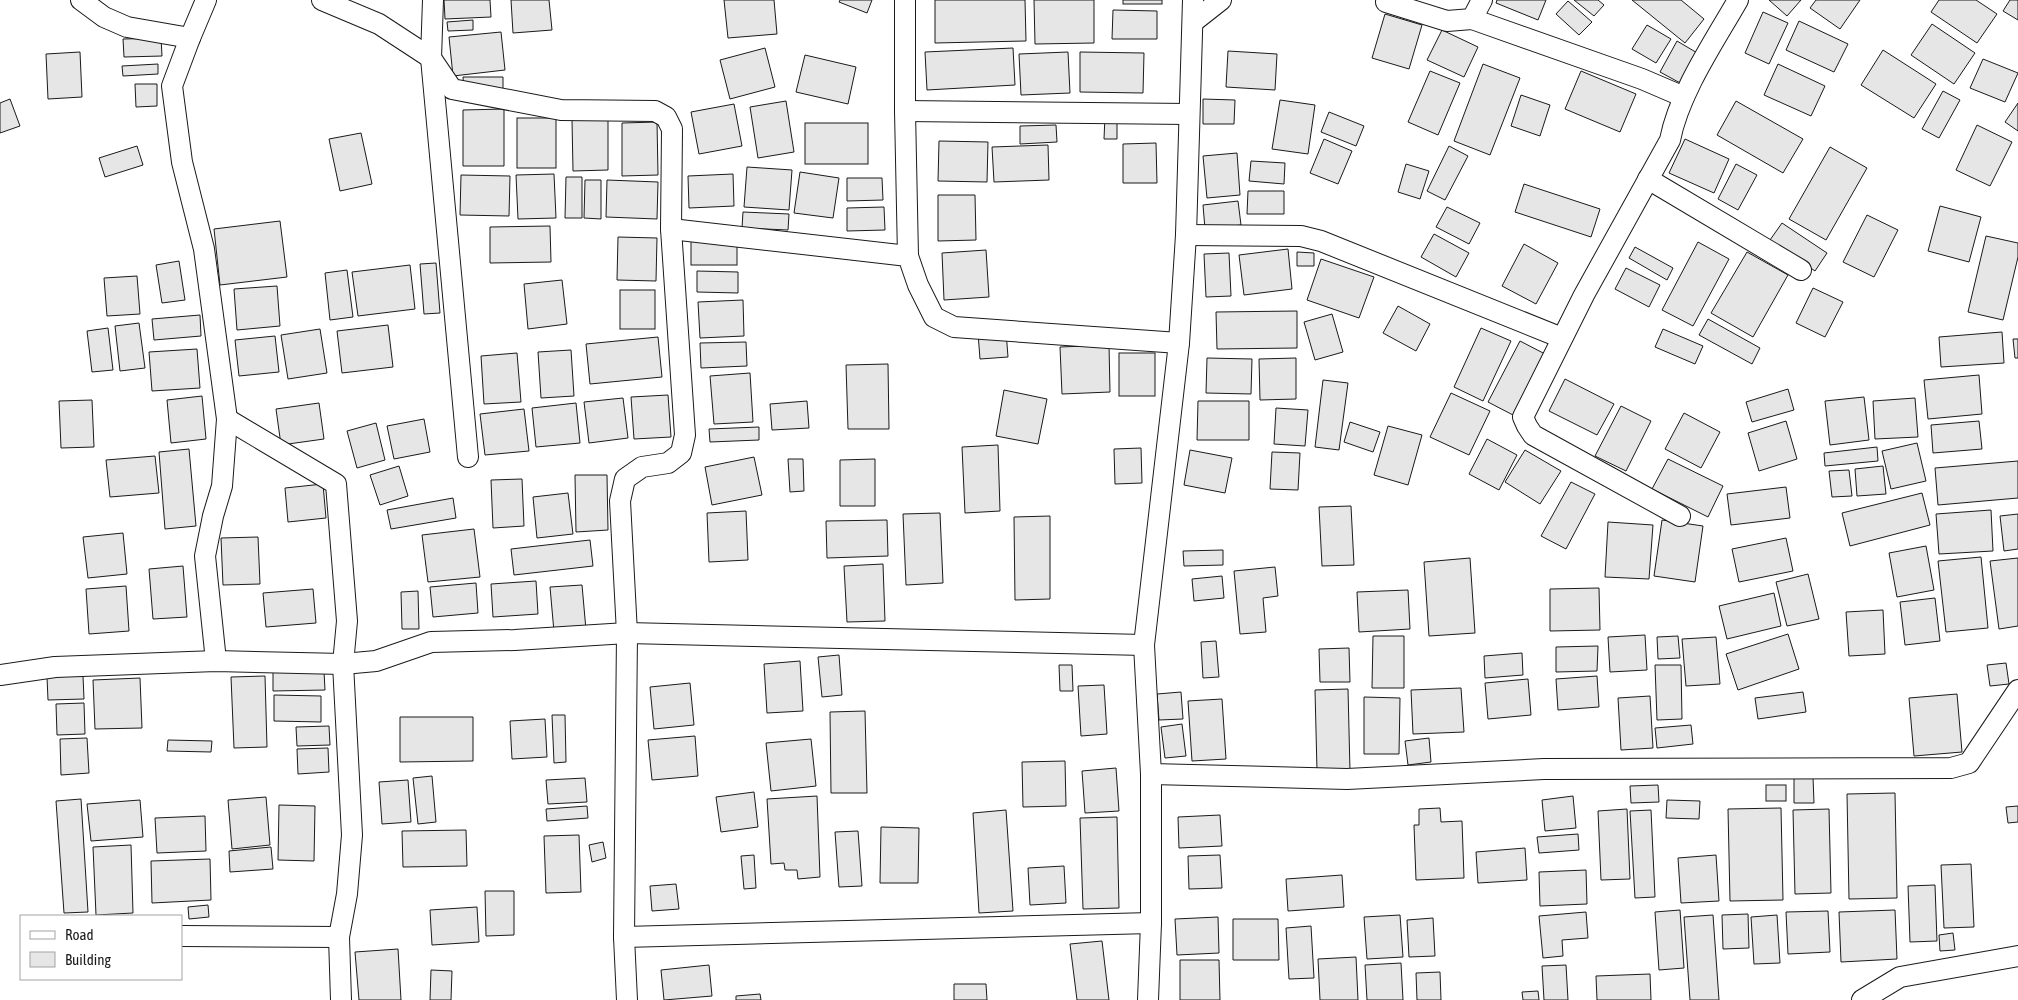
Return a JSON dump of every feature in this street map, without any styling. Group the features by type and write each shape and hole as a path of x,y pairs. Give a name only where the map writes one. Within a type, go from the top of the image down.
{"street":[{"path":"81,0 104,17 127,27 190,38"},
{"path":"206,0 172,86 182,162 204,249 227,419 222,486 213,516 205,556 216,661"},
{"path":"322,0 379,24 431,58 452,89 561,110 655,110 666,117 672,129 671,229 686,435 681,453 668,462 642,467 625,479 620,501 627,633 624,936 626,1000"},
{"path":"433,0 431,58 468,457"},
{"path":"905,0 908,256 918,284 934,317 954,327 1179,344"},
{"path":"1148,1000 1151,923 1151,774 1144,645 1179,344 1186,235 1193,0"},
{"path":"1193,22 1221,0"},
{"path":"1472,19 1482,0"},
{"path":"1680,516 1533,435 1523,416 1562,338 1670,140 1673,123 1684,98 1738,0"},
{"path":"1386,2 1447,21 1472,19 1642,79 1684,98"},
{"path":"905,111 1189,114"},
{"path":"1648,179 1801,270"},
{"path":"671,229 908,256"},
{"path":"1186,235 1277,235 1308,238 1346,251 1562,338"},
{"path":"227,419 336,484 347,621 343,664 352,835 347,894 339,937 341,1000"},
{"path":"0,675 55,667 216,661 343,664 376,661 431,642 515,640 627,633 1144,645"},
{"path":"1151,774 1347,779 1544,770 1951,768 1968,763 2018,690"},
{"path":"624,936 1151,923"},
{"path":"182,936 339,937"},
{"path":"1862,1000 1900,977 2018,956"}],"building":[{"path":"444,0 490,0 491,17 445,19"},
{"path":"511,0 549,0 552,30 513,33"},
{"path":"724,0 774,0 777,34 728,38"},
{"path":"840,0 872,0 867,13 839,2"},
{"path":"935,0 1025,0 1026,41 935,43"},
{"path":"1034,0 1094,0 1094,43 1035,44"},
{"path":"1123,0 1162,0 1162,4 1123,4"},
{"path":"1497,0 1546,0 1538,20 1496,3"},
{"path":"1574,0 1598,0 1604,5 1594,16"},
{"path":"1632,0 1681,0 1704,19 1685,43"},
{"path":"1769,0 1801,0 1787,16"},
{"path":"1816,0 1860,0 1840,29 1810,8"},
{"path":"1939,0 1976,0 1997,14 1977,43 1931,12"},
{"path":"2010,0 2018,0 2018,20 2003,11"},
{"path":"1568,1 1592,22 1579,35 1556,14"},
{"path":"1113,10 1157,11 1157,39 1112,39"},
{"path":"1763,12 1788,23 1769,64 1745,53"},
{"path":"1385,14 1422,25 1409,69 1372,58"},
{"path":"473,20 473,30 448,31 447,22"},
{"path":"1799,21 1848,44 1834,72 1786,50"},
{"path":"1932,24 1975,53 1954,84 1911,55"},
{"path":"1647,25 1671,39 1656,63 1632,49"},
{"path":"1442,30 1478,47 1464,77 1427,60"},
{"path":"501,32 505,70 453,76 449,37"},
{"path":"161,38 162,56 124,57 123,39"},
{"path":"1677,41 1699,54 1682,84 1660,72"},
{"path":"765,48 775,87 730,99 720,60"},
{"path":"1013,48 1015,85 927,90 925,52"},
{"path":"1883,50 1936,84 1914,118 1861,85"},
{"path":"1228,51 1277,54 1275,90 1226,87"},
{"path":"80,52 82,97 48,99 46,54"},
{"path":"1068,52 1070,93 1021,95 1019,54"},
{"path":"1080,52 1144,53 1143,93 1080,92"},
{"path":"805,55 856,67 848,104 796,92"},
{"path":"1983,59 2018,73 2005,102 1970,88"},
{"path":"158,64 158,74 123,76 122,66"},
{"path":"1483,64 1520,78 1490,155 1454,141"},
{"path":"1778,64 1825,86 1811,116 1764,95"},
{"path":"1430,71 1460,83 1438,135 1408,122"},
{"path":"1581,71 1636,94 1620,132 1565,109"},
{"path":"463,77 503,77 503,89 464,90"},
{"path":"135,84 157,84 157,106 136,107"},
{"path":"1943,91 1960,100 1939,138 1922,129"},
{"path":"1521,95 1550,105 1540,136 1511,126"},
{"path":"10,99 20,126 0,133 0,103"},
{"path":"1203,99 1235,100 1234,124 1203,124"},
{"path":"1280,100 1315,105 1308,154 1272,149"},
{"path":"786,101 794,152 758,158 750,107"},
{"path":"1736,101 1803,139 1783,173 1717,135"},
{"path":"2018,103 2018,131 2005,122"},
{"path":"734,104 742,146 699,154 691,112"},
{"path":"504,109 504,166 463,166 463,110"},
{"path":"1329,112 1364,126 1356,146 1321,132"},
{"path":"1105,116 1117,116 1117,139 1104,139"},
{"path":"517,118 556,118 556,168 517,168"},
{"path":"572,120 608,120 608,170 573,171"},
{"path":"657,122 658,175 622,176 622,123"},
{"path":"805,123 868,123 868,164 805,164"},
{"path":"1056,125 1057,142 1020,144 1020,126"},
{"path":"1977,125 2012,142 1990,186 1956,170"},
{"path":"361,133 372,184 340,191 329,139"},
{"path":"1324,139 1352,151 1338,184 1310,173"},
{"path":"1685,139 1729,159 1714,193 1669,173"},
{"path":"939,141 988,142 987,182 938,181"},
{"path":"1156,143 1157,183 1123,183 1123,144"},
{"path":"1048,145 1049,180 994,182 992,147"},
{"path":"137,146 143,165 105,177 99,158"},
{"path":"1449,146 1468,156 1445,200 1427,191"},
{"path":"1830,147 1867,168 1826,240 1789,219"},
{"path":"1237,153 1240,195 1207,198 1203,156"},
{"path":"1251,161 1285,163 1284,184 1249,181"},
{"path":"1406,164 1429,171 1420,199 1398,192"},
{"path":"1736,164 1757,175 1738,210 1718,199"},
{"path":"747,167 792,170 789,210 744,207"},
{"path":"800,172 839,178 833,218 794,213"},
{"path":"554,174 556,218 518,219 516,175"},
{"path":"733,174 734,206 689,208 688,176"},
{"path":"461,175 510,176 509,216 460,215"},
{"path":"566,177 582,177 582,218 565,218"},
{"path":"847,178 882,178 883,200 847,201"},
{"path":"585,180 601,180 601,219 584,218"},
{"path":"607,180 658,182 657,219 606,217"},
{"path":"1524,184 1600,209 1591,237 1515,212"},
{"path":"1248,191 1284,191 1284,214 1247,214"},
{"path":"938,195 975,195 976,240 938,241"},
{"path":"1238,201 1241,225 1205,229 1203,205"},
{"path":"1940,206 1981,217 1969,262 1928,251"},
{"path":"884,207 885,230 847,231 847,208"},
{"path":"1447,207 1480,223 1469,244 1436,227"},
{"path":"743,212 789,214 788,230 742,228"},
{"path":"1867,215 1898,230 1874,277 1843,262"},
{"path":"280,221 287,277 220,285 214,229"},
{"path":"1782,223 1827,253 1815,271 1770,240"},
{"path":"550,226 551,262 490,263 490,227"},
{"path":"1434,234 1469,253 1456,277 1421,257"},
{"path":"1986,236 2018,243 2018,257 2003,320 1968,312"},
{"path":"618,237 657,238 656,281 617,280"},
{"path":"691,240 737,240 737,265 691,265"},
{"path":"1698,242 1729,259 1693,326 1662,310"},
{"path":"1524,244 1558,263 1536,304 1502,286"},
{"path":"1635,247 1673,268 1667,280 1629,258"},
{"path":"1288,249 1292,289 1244,295 1239,255"},
{"path":"986,250 989,297 944,300 942,253"},
{"path":"1297,252 1314,253 1314,266 1297,266"},
{"path":"1747,252 1788,275 1753,337 1711,313"},
{"path":"1229,253 1231,296 1206,297 1204,254"},
{"path":"1321,259 1374,277 1359,318 1307,300"},
{"path":"179,261 185,300 162,303 156,265"},
{"path":"436,263 440,313 424,314 420,264"},
{"path":"410,265 415,309 358,316 352,272"},
{"path":"1626,268 1660,285 1649,307 1615,289"},
{"path":"347,270 353,317 330,320 325,273"},
{"path":"697,271 738,272 738,293 697,292"},
{"path":"137,276 140,314 107,316 104,278"},
{"path":"562,280 567,324 528,329 524,284"},
{"path":"277,286 280,326 237,330 234,289"},
{"path":"1813,288 1843,302 1825,337 1796,323"},
{"path":"620,290 655,290 655,329 620,329"},
{"path":"743,300 744,336 700,338 698,302"},
{"path":"1398,306 1430,324 1416,351 1383,333"},
{"path":"1297,311 1297,348 1217,349 1216,312"},
{"path":"1332,314 1343,352 1315,360 1304,322"},
{"path":"200,315 201,336 154,340 152,319"},
{"path":"1708,319 1760,348 1752,364 1699,335"},
{"path":"139,323 145,368 120,371 115,326"},
{"path":"388,325 393,367 342,373 337,331"},
{"path":"108,328 113,370 92,372 87,331"},
{"path":"1481,328 1511,341 1483,401 1454,387"},
{"path":"320,329 327,373 288,379 281,335"},
{"path":"1663,329 1703,346 1695,364 1655,347"},
{"path":"1006,331 1008,357 980,359 978,333"},
{"path":"2002,332 2004,363 1941,367 1939,337"},
{"path":"275,336 279,372 239,376 235,340"},
{"path":"658,337 662,377 590,384 586,344"},
{"path":"2013,339 2018,339 2018,358 2015,358"},
{"path":"1520,341 1545,354 1513,415 1488,402"},
{"path":"746,342 747,366 701,368 700,343"},
{"path":"1109,345 1110,392 1062,394 1060,347"},
{"path":"197,349 200,388 152,391 149,352"},
{"path":"571,350 574,396 541,398 538,352"},
{"path":"517,353 521,402 484,404 481,356"},
{"path":"1119,353 1155,353 1155,396 1119,396"},
{"path":"1207,358 1252,359 1251,394 1206,393"},
{"path":"1296,358 1296,399 1260,400 1259,359"},
{"path":"888,364 889,429 848,429 846,365"},
{"path":"750,373 753,422 714,424 710,376"},
{"path":"1979,375 1982,414 1928,419 1924,380"},
{"path":"1565,379 1614,404 1597,435 1549,411"},
{"path":"1323,380 1348,383 1339,450 1315,447"},
{"path":"1788,389 1794,410 1752,422 1746,402"},
{"path":"1004,390 1047,399 1038,444 996,436"},
{"path":"1451,393 1490,411 1469,455 1430,437"},
{"path":"668,395 671,437 634,439 631,397"},
{"path":"202,396 206,439 171,443 167,400"},
{"path":"1864,397 1869,440 1830,445 1825,401"},
{"path":"623,398 628,438 589,443 584,402"},
{"path":"1915,398 1918,437 1875,439 1873,401"},
{"path":"92,400 94,447 61,448 59,401"},
{"path":"807,401 809,428 772,430 770,404"},
{"path":"1198,401 1249,401 1249,440 1197,440"},
{"path":"319,403 324,439 281,445 276,409"},
{"path":"576,403 580,443 536,447 532,408"},
{"path":"1621,406 1651,421 1626,471 1595,456"},
{"path":"1276,408 1308,410 1305,446 1274,444"},
{"path":"524,409 529,451 485,455 480,414"},
{"path":"1684,413 1720,432 1701,468 1665,449"},
{"path":"424,419 430,452 394,459 387,426"},
{"path":"1786,421 1797,459 1759,471 1748,433"},
{"path":"1979,421 1982,449 1933,453 1931,425"},
{"path":"1350,422 1380,432 1373,452 1344,442"},
{"path":"376,423 385,460 357,468 347,431"},
{"path":"1388,426 1422,435 1408,485 1374,475"},
{"path":"759,427 759,440 710,442 709,429"},
{"path":"1487,439 1517,455 1499,490 1469,474"},
{"path":"1917,443 1926,481 1891,489 1882,451"},
{"path":"998,445 1000,511 965,513 962,447"},
{"path":"1877,447 1878,461 1825,466 1824,453"},
{"path":"1141,448 1142,483 1115,484 1114,449"},
{"path":"189,449 196,526 165,529 159,452"},
{"path":"1190,450 1232,458 1225,493 1184,485"},
{"path":"1525,450 1561,471 1540,504 1505,482"},
{"path":"1272,452 1300,453 1298,490 1270,489"},
{"path":"155,456 159,493 110,497 106,460"},
{"path":"754,457 762,495 712,505 705,467"},
{"path":"788,459 803,459 804,491 790,492"},
{"path":"875,459 875,506 840,506 840,460"},
{"path":"1668,459 1723,486 1708,517 1652,489"},
{"path":"2018,461 2018,498 1938,505 1935,468"},
{"path":"399,466 408,496 380,505 370,475"},
{"path":"1883,466 1886,494 1857,496 1855,469"},
{"path":"1849,470 1852,496 1832,497 1829,471"},
{"path":"575,475 607,475 608,530 576,532"},
{"path":"522,479 524,526 493,528 491,480"},
{"path":"1571,482 1595,494 1566,549 1541,536"},
{"path":"323,484 326,518 288,522 285,488"},
{"path":"1786,487 1790,518 1731,525 1727,494"},
{"path":"568,493 573,534 537,538 533,497"},
{"path":"1922,493 1930,525 1850,546 1842,513"},
{"path":"453,498 456,518 391,529 387,510"},
{"path":"1351,506 1354,565 1322,566 1319,507"},
{"path":"1991,510 1993,551 1939,554 1936,514"},
{"path":"746,511 748,560 709,562 707,513"},
{"path":"940,513 943,583 906,585 903,514"},
{"path":"2018,514 2018,549 2004,551 2000,516"},
{"path":"1050,516 1050,599 1015,600 1014,517"},
{"path":"887,520 888,556 827,558 826,521"},
{"path":"1662,520 1703,526 1695,582 1654,576"},
{"path":"1608,522 1653,525 1649,579 1605,577"},
{"path":"474,529 480,577 428,582 422,535"},
{"path":"123,533 127,574 88,578 83,537"},
{"path":"258,537 260,584 223,585 221,538"},
{"path":"1786,538 1793,571 1739,582 1732,549"},
{"path":"590,540 593,566 514,575 511,549"},
{"path":"1926,546 1934,590 1897,597 1889,553"},
{"path":"1223,550 1223,565 1184,566 1183,551"},
{"path":"1981,557 1988,628 1946,632 1938,561"},
{"path":"1470,558 1475,633 1429,636 1424,562"},
{"path":"2018,558 2018,626 1999,629 1990,561"},
{"path":"883,564 885,621 847,622 844,566"},
{"path":"183,566 187,617 153,619 149,569"},
{"path":"1275,567 1278,596 1263,598 1266,632 1240,634 1234,571"},
{"path":"1808,574 1819,619 1787,626 1776,582"},
{"path":"1222,576 1224,598 1194,601 1192,579"},
{"path":"536,581 538,614 493,617 491,584"},
{"path":"476,583 478,613 433,617 430,587"},
{"path":"582,585 586,630 554,632 550,587"},
{"path":"126,586 129,631 89,634 86,589"},
{"path":"1599,588 1600,630 1550,631 1550,589"},
{"path":"313,589 316,623 266,627 263,593"},
{"path":"1408,590 1410,629 1359,632 1357,592"},
{"path":"418,591 419,629 402,629 401,592"},
{"path":"1774,593 1781,626 1727,639 1719,606"},
{"path":"1935,598 1940,641 1905,645 1900,602"},
{"path":"1883,610 1885,654 1849,656 1846,612"},
{"path":"1788,634 1799,669 1738,690 1726,654"},
{"path":"1645,635 1647,670 1610,672 1608,637"},
{"path":"1373,636 1404,636 1404,688 1372,688"},
{"path":"1678,636 1680,658 1658,659 1657,637"},
{"path":"1716,637 1720,684 1686,686 1682,639"},
{"path":"1216,641 1219,677 1203,678 1201,642"},
{"path":"1598,646 1597,671 1556,672 1556,647"},
{"path":"1349,648 1350,682 1320,682 1319,649"},
{"path":"1522,653 1523,675 1485,678 1484,656"},
{"path":"839,655 842,695 822,697 818,657"},
{"path":"800,661 803,711 767,713 764,664"},
{"path":"2006,663 2009,684 1990,686 1987,665"},
{"path":"1059,665 1072,665 1073,691 1060,691"},
{"path":"1655,665 1681,665 1682,719 1657,720"},
{"path":"324,671 325,690 273,691 273,672"},
{"path":"83,676 84,699 48,700 47,677"},
{"path":"265,676 267,747 234,748 231,677"},
{"path":"1597,676 1599,707 1558,710 1556,679"},
{"path":"140,678 142,728 95,729 93,680"},
{"path":"1528,679 1531,715 1488,719 1485,683"},
{"path":"690,683 694,725 654,729 650,687"},
{"path":"1104,685 1107,734 1081,736 1078,686"},
{"path":"1461,688 1464,732 1413,734 1411,690"},
{"path":"1348,689 1350,771 1317,771 1315,690"},
{"path":"1181,692 1183,719 1159,720 1157,694"},
{"path":"1803,692 1806,712 1758,719 1755,698"},
{"path":"1957,694 1962,752 1914,756 1909,698"},
{"path":"274,695 321,696 321,722 274,721"},
{"path":"1650,696 1653,748 1621,750 1618,698"},
{"path":"1364,697 1400,698 1399,754 1364,754"},
{"path":"1222,699 1226,759 1192,761 1188,701"},
{"path":"84,703 85,734 57,735 56,704"},
{"path":"865,711 867,793 831,793 830,712"},
{"path":"552,715 565,715 566,762 554,763"},
{"path":"400,717 473,717 473,761 400,762"},
{"path":"545,719 547,757 512,759 510,721"},
{"path":"1182,724 1186,756 1165,758 1161,727"},
{"path":"1691,725 1693,744 1657,748 1655,728"},
{"path":"329,726 330,745 297,746 296,727"},
{"path":"695,736 698,776 652,780 648,740"},
{"path":"87,738 89,773 61,775 60,739"},
{"path":"1429,738 1431,762 1408,765 1405,741"},
{"path":"811,739 816,786 771,791 766,743"},
{"path":"168,740 212,741 211,752 167,751"},
{"path":"328,748 329,772 298,774 297,749"},
{"path":"1065,761 1066,806 1023,807 1022,762"},
{"path":"1116,768 1119,811 1085,813 1082,771"},
{"path":"432,776 436,822 418,824 413,778"},
{"path":"1813,777 1814,803 1794,803 1794,778"},
{"path":"585,778 587,802 548,804 546,780"},
{"path":"408,780 411,822 382,824 379,782"},
{"path":"1658,785 1659,802 1631,803 1630,786"},
{"path":"1766,785 1786,785 1786,801 1766,801"},
{"path":"754,792 758,827 721,832 716,797"},
{"path":"1895,793 1897,898 1849,899 1847,794"},
{"path":"817,796 820,877 798,879 797,870 785,870 784,863 771,864 767,799"},
{"path":"1573,796 1576,828 1545,831 1542,800"},
{"path":"266,797 270,845 232,849 228,800"},
{"path":"81,799 88,912 64,913 56,801"},
{"path":"140,800 143,837 91,841 87,804"},
{"path":"1667,800 1700,801 1699,819 1666,818"},
{"path":"279,805 315,806 314,861 278,860"},
{"path":"587,806 588,818 547,821 546,809"},
{"path":"2018,806 2018,822 2008,823 2006,807"},
{"path":"1440,808 1441,822 1462,821 1464,878 1416,880 1414,825 1419,825 1419,809"},
{"path":"1781,808 1783,900 1730,901 1728,809"},
{"path":"1627,809 1630,879 1601,880 1598,811"},
{"path":"1829,809 1831,893 1795,894 1793,810"},
{"path":"1006,810 1013,911 979,913 973,813"},
{"path":"1651,810 1655,897 1635,898 1630,811"},
{"path":"1220,815 1222,846 1179,848 1178,817"},
{"path":"205,816 206,851 157,853 155,818"},
{"path":"1117,817 1119,908 1083,909 1080,818"},
{"path":"881,827 919,828 918,883 880,883"},
{"path":"466,830 467,866 403,867 402,831"},
{"path":"858,831 862,886 839,887 835,832"},
{"path":"1578,834 1579,850 1539,853 1537,837"},
{"path":"579,835 581,892 546,893 544,836"},
{"path":"603,842 606,858 592,862 589,845"},
{"path":"131,845 133,913 96,915 93,847"},
{"path":"271,847 273,869 230,872 229,851"},
{"path":"1525,848 1527,880 1478,883 1476,852"},
{"path":"754,855 756,888 744,889 741,856"},
{"path":"1220,855 1222,888 1189,889 1188,856"},
{"path":"1716,855 1719,901 1681,903 1678,858"},
{"path":"210,859 211,900 152,903 151,861"},
{"path":"1971,864 1974,927 1944,928 1941,865"},
{"path":"1064,866 1066,903 1030,905 1028,868"},
{"path":"1586,870 1587,904 1540,906 1539,872"},
{"path":"1342,875 1344,907 1288,911 1286,879"},
{"path":"676,884 679,909 652,911 650,886"},
{"path":"1935,885 1937,941 1910,942 1908,886"},
{"path":"485,891 514,891 514,935 486,936"},
{"path":"208,905 209,917 189,919 188,907"},
{"path":"477,907 479,942 432,945 430,910"},
{"path":"1680,910 1684,968 1659,970 1655,912"},
{"path":"1895,910 1897,959 1841,962 1839,912"},
{"path":"1828,911 1830,952 1788,954 1786,912"},
{"path":"1586,912 1588,938 1562,940 1563,956 1543,958 1539,916"},
{"path":"1748,914 1749,948 1723,949 1722,915"},
{"path":"1400,915 1403,957 1367,959 1364,917"},
{"path":"1713,915 1719,1000 1690,1000 1684,917"},
{"path":"1777,915 1780,963 1754,964 1751,917"},
{"path":"1218,917 1219,953 1177,955 1175,919"},
{"path":"1433,918 1435,956 1409,957 1407,920"},
{"path":"1233,919 1278,919 1279,960 1233,960"},
{"path":"1311,926 1314,978 1289,979 1286,928"},
{"path":"1953,933 1955,950 1940,951 1939,935"},
{"path":"1102,941 1109,1000 1077,1000 1070,944"},
{"path":"398,949 401,1000 359,1000 355,952"},
{"path":"1356,957 1358,1000 1320,1000 1318,959"},
{"path":"1180,960 1219,960 1220,1000 1180,1000"},
{"path":"1401,963 1403,1000 1367,1000 1365,965"},
{"path":"709,965 712,996 664,1000 661,970"},
{"path":"1566,965 1568,1000 1544,1000 1542,966"},
{"path":"431,970 452,971 451,1000 430,1000"},
{"path":"1440,972 1441,1000 1417,1000 1416,973"},
{"path":"1650,974 1651,1000 1597,1000 1596,976"},
{"path":"954,984 986,984 987,1000 954,1000"},
{"path":"1538,991 1539,1000 1523,1000 1522,992"},
{"path":"760,994 761,1000 736,1000 736,996"}]}
